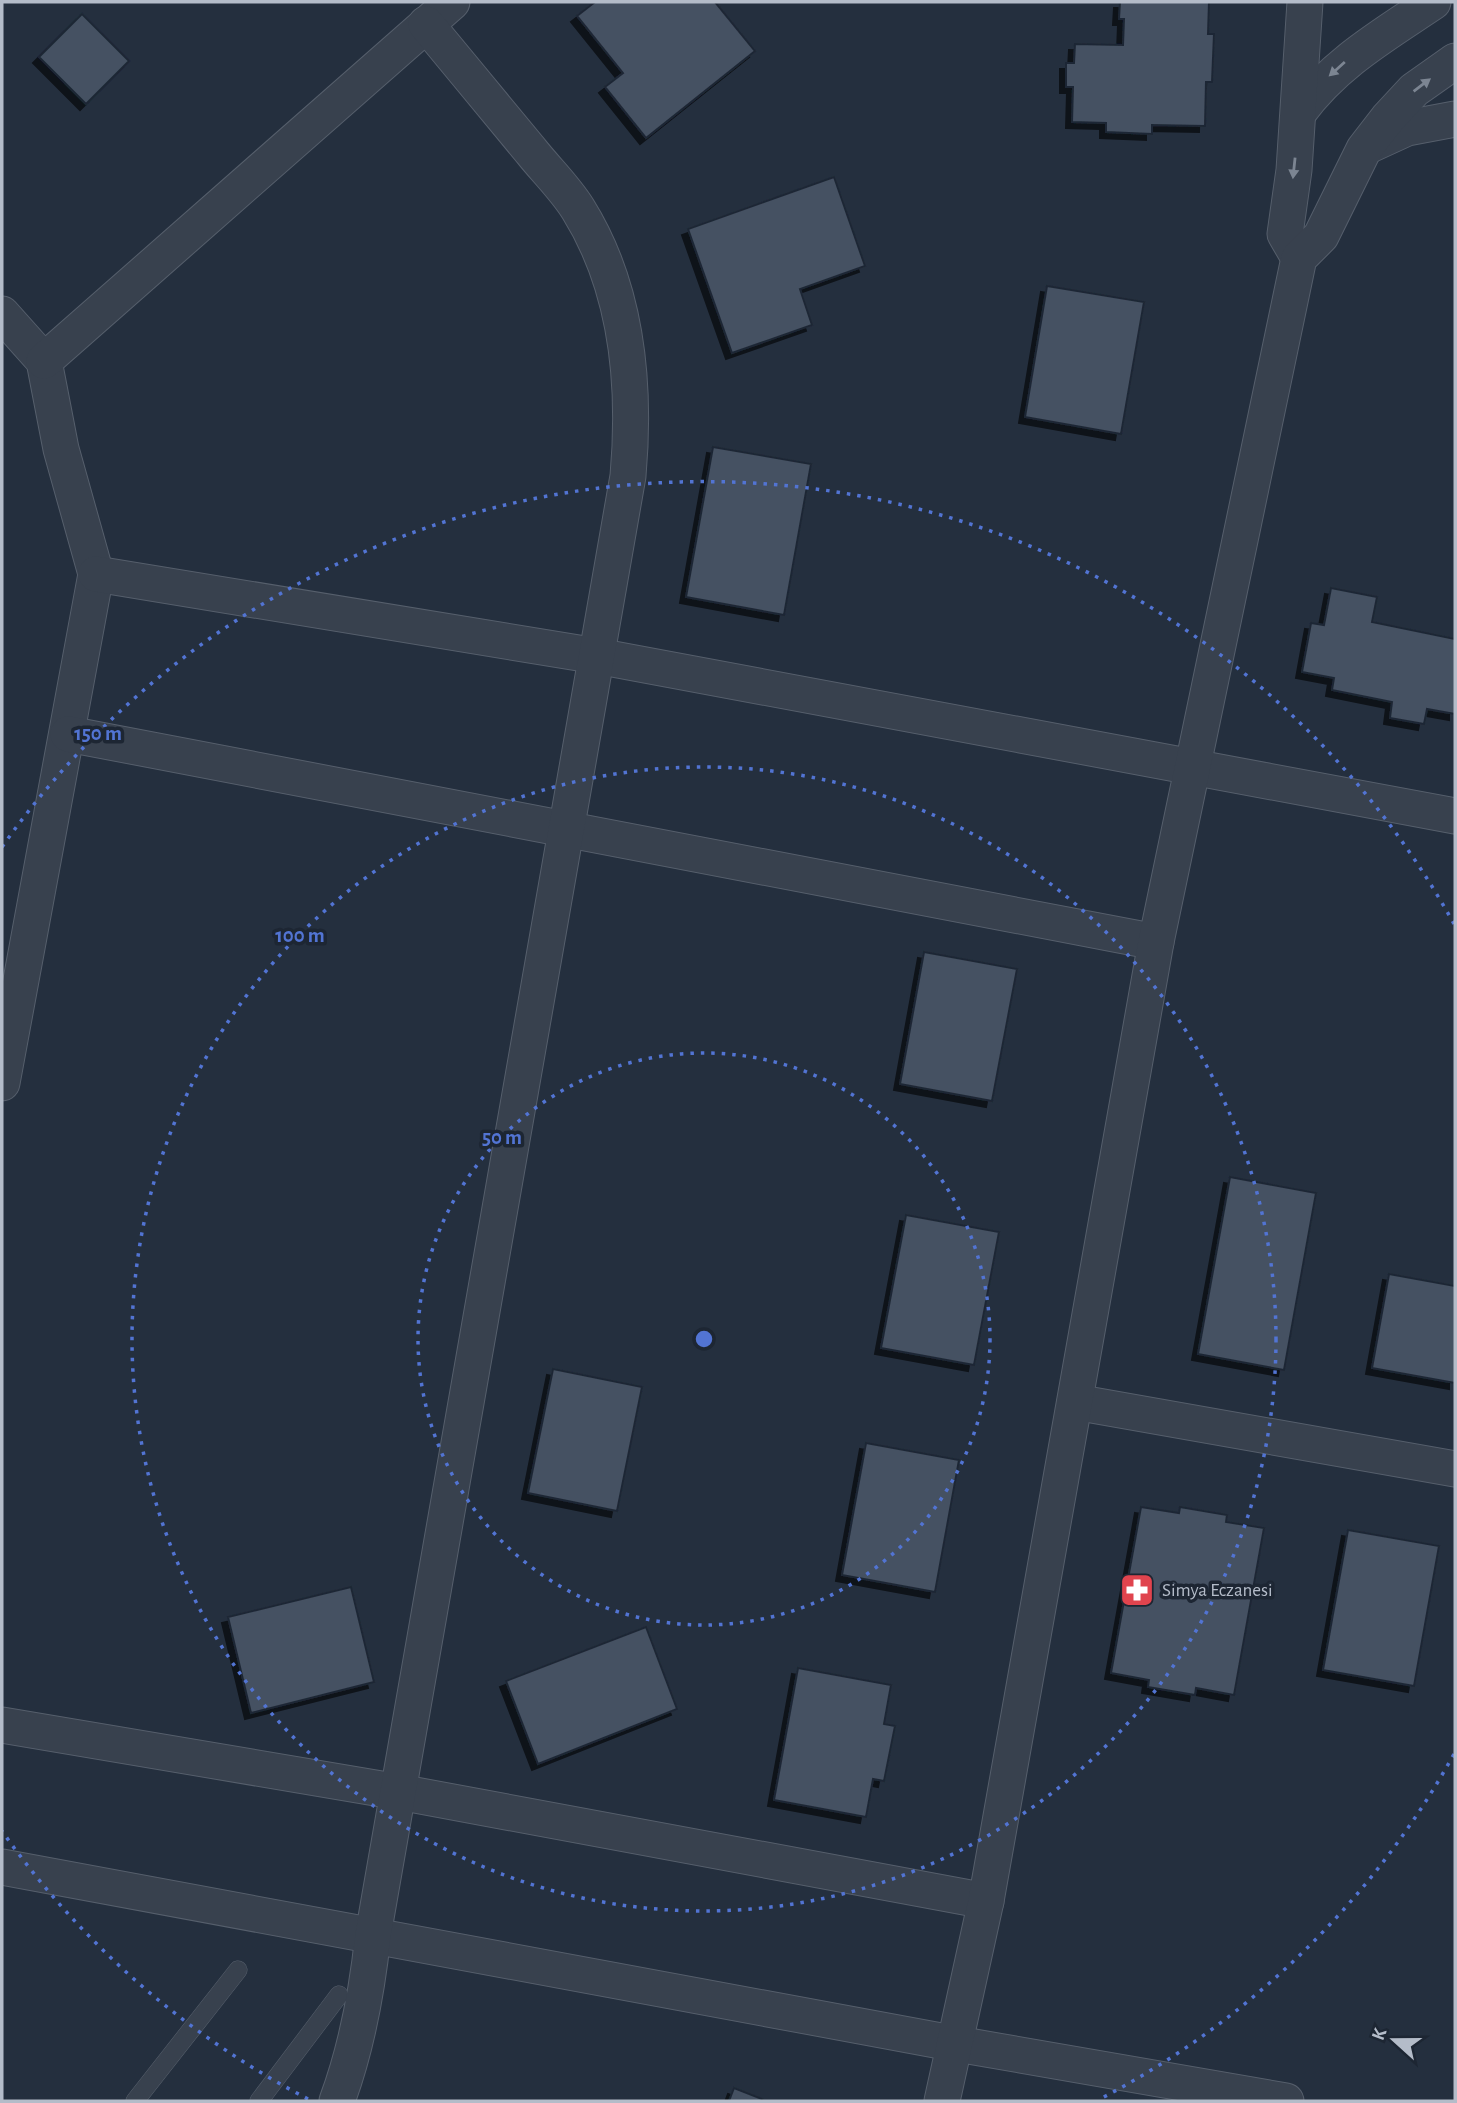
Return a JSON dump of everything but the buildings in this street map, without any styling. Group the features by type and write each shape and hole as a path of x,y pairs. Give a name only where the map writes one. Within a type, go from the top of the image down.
{"street":[{"path":"1299,258 1285,234 1299,112 1305,2"},
{"path":"1299,112 1321,83 1349,58 1433,2"},
{"path":"44,361 439,13 578,208 606,268 621,318 632,397 628,476 373,1935 368,1986 358,2036 337,2101"},
{"path":"942,2101 957,2044 986,1901 1156,942 1299,258 1321,236 1364,149 1388,118 1415,90 1455,61"},
{"path":"1364,149 1407,128 1455,119"},
{"path":"2,314 44,361 61,449 96,574 2,1083"},
{"path":"96,574 597,656 1455,816"},
{"path":"68,734 1156,942"},
{"path":"1075,1402 1455,1469"},
{"path":"2,1725 399,1792 986,1901"},
{"path":"2,1867 957,2044 1286,2101"}],"lane":[{"path":"135,2101 238,1970"},
{"path":"259,2101 339,1995"}],"place":[{"name":"Simya Eczanesi","path":"1137,1590"}]}
